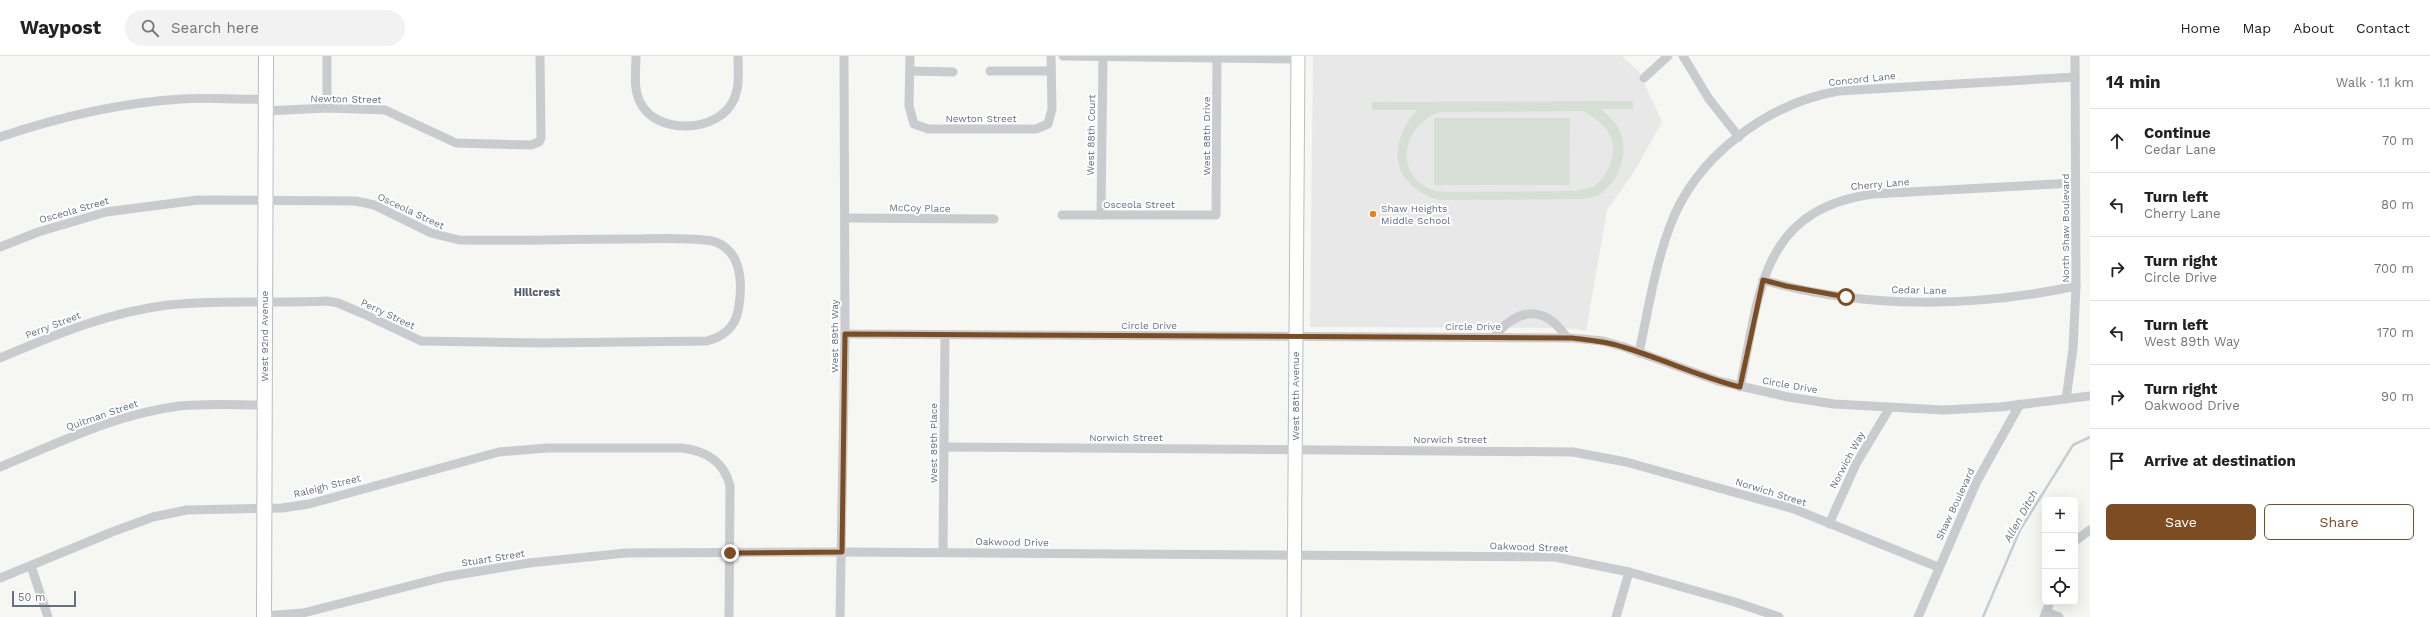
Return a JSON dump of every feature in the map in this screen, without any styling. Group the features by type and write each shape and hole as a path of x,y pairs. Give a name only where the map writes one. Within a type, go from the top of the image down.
{"main road":[{"name":"West 92nd Avenue","path":"264,617 266,56"}],"street":[{"path":"327,56 327,108"},
{"name":"Newton Street","path":"0,137 84,112 133,104 208,98 265,105 385,110 448,140 462,144 531,145 539,142 540,56"},
{"path":"636,56 636,88 642,106 657,120 670,124 709,123 725,113 737,90 738,56"},
{"name":"West 89th Way","path":"840,617 845,334 844,56"},
{"path":"910,56 910,71 953,72"},
{"path":"990,71 1051,71 1051,56"},
{"path":"1063,56 1298,57"},
{"name":"West 88th Court","path":"1101,215 1103,56"},
{"path":"1644,78 1668,56"},
{"path":"1684,56 1701,87 1738,137"},
{"name":"North Shaw Boulevard","path":"2066,399 2074,349 2076,286 2075,56"},
{"name":"West 88th Drive","path":"1216,215 1217,57"},
{"name":"West 88th Avenue","path":"1294,617 1298,57"},
{"name":"Newton Street","path":"910,71 909,106 914,124 928,129 1036,129 1048,124 1052,109 1051,71"},
{"name":"Concord Lane","path":"1639,353 1662,250 1676,211 1709,164 1738,137 1779,110 1802,100 1838,91 2075,77"},
{"name":"Cherry Lane","path":"1740,387 1763,280 1773,255 1795,227 1811,214 1829,204 1849,197 1873,194 2075,183"},
{"name":"Osceola Street","path":"0,247 61,224 121,209 192,201 345,200 366,203 431,233 459,240 670,239 710,241 725,248 733,256 738,267 739,288"},
{"name":"Osceola Street","path":"1062,214 1216,215"},
{"name":"McCoy Place","path":"845,218 994,219"},
{"name":"Cedar Lane","path":"1763,280 1786,286 1846,297 1925,302 2011,297 2076,286"},
{"name":"Perry Street","path":"0,358 80,326 146,309 194,303 338,303 412,338 434,342 701,341 720,336 731,326 737,315 739,288"},
{"path":"1494,337 1504,324 1515,317 1525,314 1539,314 1552,319 1567,338"},
{"name":"Circle Drive","path":"845,334 1567,338 1603,341 1691,372 1740,387 1811,401 1889,409 1943,410 2020,404 2090,396"},
{"name":"West 89th Place","path":"943,552 945,335"},
{"name":"Quitman Street","path":"0,467 97,426 146,412 197,404 264,405"},
{"name":"Shaw Boulevard","path":"1918,617 1938,567 1977,481 2020,404"},
{"name":"Norwich Way","path":"1829,524 1856,464 1889,409"},
{"name":"Norwich Street","path":"944,447 1525,451 1596,455 1794,509 1938,567"},
{"name":"Raleigh Street","path":"0,578 112,532 153,518 205,509 282,508 317,502 499,452 547,448 682,448 706,453 724,470 730,486 729,617"},
{"path":"2078,539 2090,530"},
{"name":"Oakwood Drive","path":"730,553 943,552 1294,556"},
{"name":"Stuart Street","path":"264,617 294,615 418,583 529,563 626,553 730,553"},
{"name":"Oakwood Street","path":"1294,556 1555,557 1629,572 1735,602 1779,617"},
{"path":"31,566 48,617"},
{"path":"1616,617 1629,572"},
{"path":"2045,614 2059,617"}],"shaded area":[{"path":"1313,56 1622,56 1639,72 1662,122 1632,175 1607,210 1586,331 1565,328 1310,327"},
{"path":"1633,101 1633,109 1601,109 1619,129 1622,138 1623,156 1617,175 1612,183 1598,195 1583,199 1439,200 1423,193 1411,185 1403,174 1398,162 1398,150 1401,137 1407,123 1417,110 1372,110 1372,102","holes":["1583,111 1598,121 1609,134 1613,149 1612,158 1605,175 1592,187 1576,191 1441,192 1421,183 1412,174 1407,163 1407,151 1410,139 1417,128 1427,119 1440,112"]},
{"path":"1434,118 1570,118 1569,185 1434,185"}],"waterway":[{"name":"Allen Ditch","path":"1983,617 2020,530 2073,445 2090,437"}],"place":[{"name":"Shaw Heights Middle School","path":"1373,214"}],"district":[{"name":"Hillcrest","path":"537,292"}],"route":[{"path":"730,553 842,552 845,334 1572,338 1603,341 1624,347 1678,368 1740,387 1763,280 1824,294 1846,297"}]}
